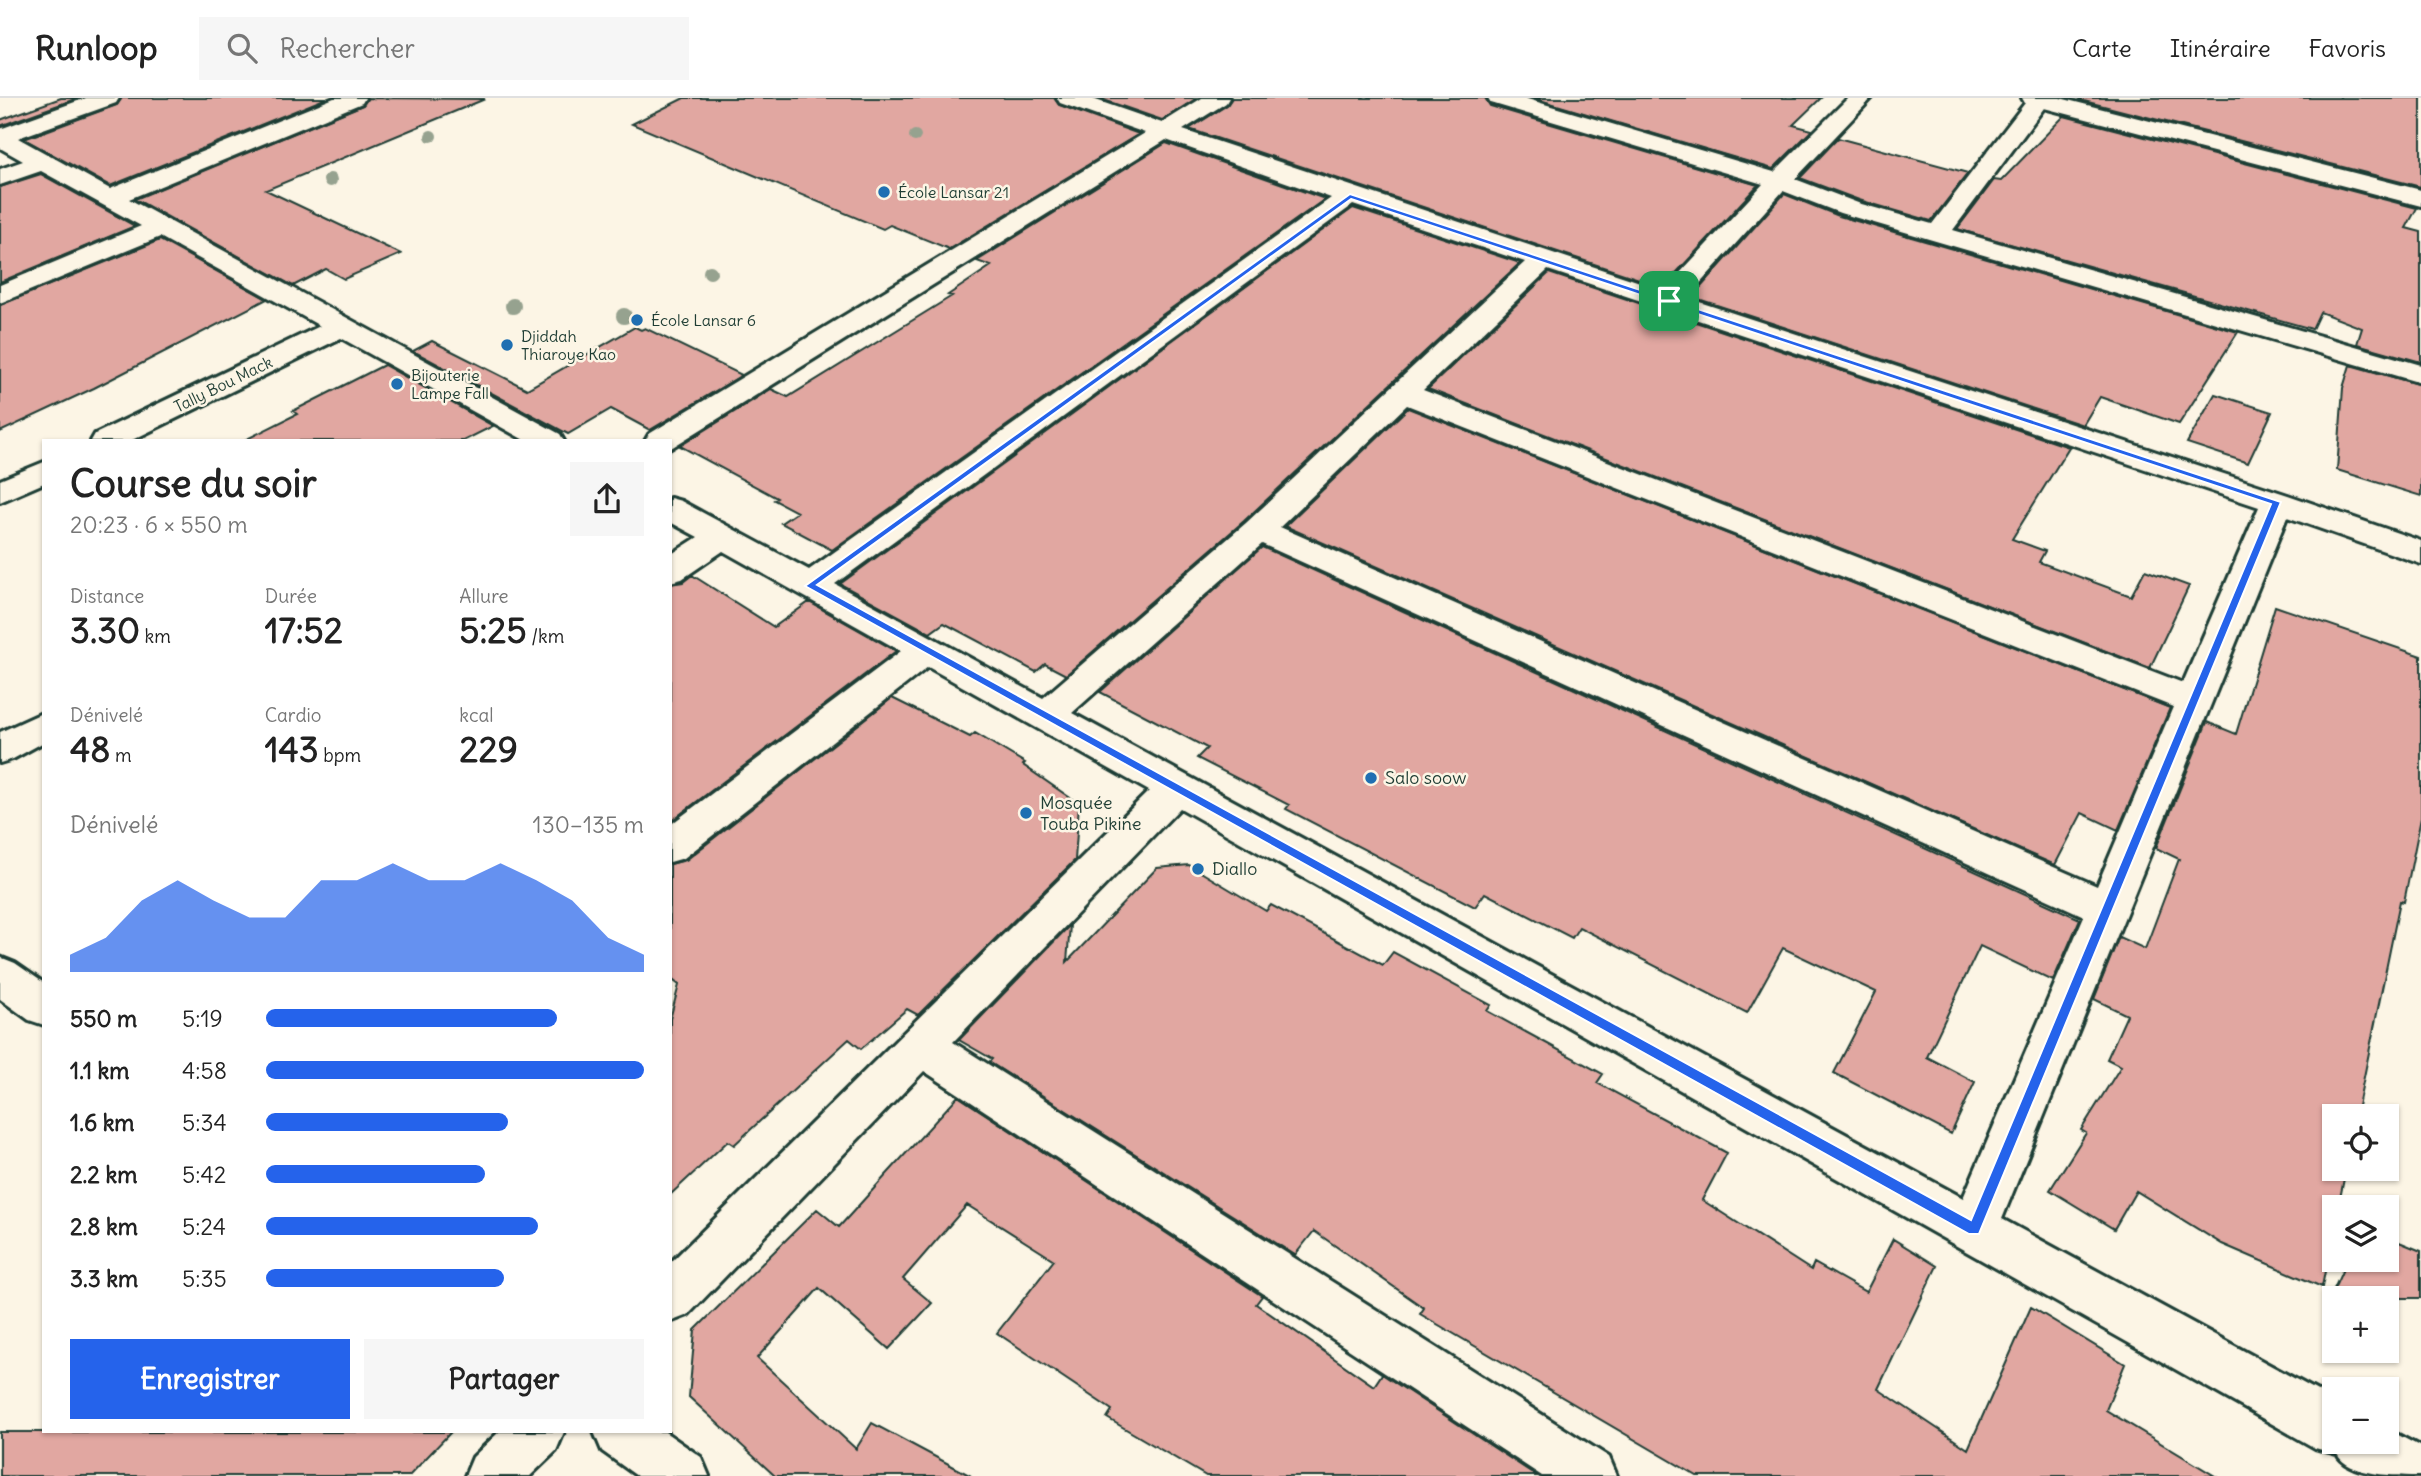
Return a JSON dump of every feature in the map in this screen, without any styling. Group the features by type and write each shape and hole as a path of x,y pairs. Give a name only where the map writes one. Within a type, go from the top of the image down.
{"street":[{"path":"0,138 108,98"},
{"path":"109,198 355,98"},
{"path":"1068,98 1350,196 2277,502 2421,553"},
{"path":"663,439 1218,98"},
{"path":"1499,98 1779,181 1849,208 2421,374"},
{"path":"1669,301 1779,181 1861,98"},
{"path":"1938,233 2037,98 2421,198"},
{"path":"0,138 544,439"},
{"path":"0,177 42,162"},
{"path":"810,586 1350,196"},
{"path":"0,295 161,227"},
{"path":"1045,716 1258,530 1543,260"},
{"name":"Tally Bou Mack","path":"110,439 341,327"},
{"path":"1403,393 2193,701"},
{"path":"0,492 42,472"},
{"path":"1974,1229 2277,502"},
{"path":"672,509 2322,1422"},
{"path":"1258,530 2107,908"},
{"path":"672,570 722,537"},
{"path":"672,845 926,650"},
{"path":"0,749 42,726"},
{"path":"672,1296 1176,788"},
{"path":"920,1045 1590,1476"},
{"path":"492,1476 536,1433"},
{"path":"622,1433 681,1476"},
{"path":"2380,1454 2419,1476"}],"building":[{"path":"61,98 78,98 0,126 0,120"},
{"path":"122,98 327,98 110,186 24,139 117,105"},
{"path":"368,98 485,99 266,190 401,254 344,279 326,269 293,286 135,199 363,105"},
{"name":"École Lansar 21","path":"684,98 1054,98 1059,105 1139,134 949,249 890,225 883,229 632,124"},
{"path":"1098,98 1197,98 1162,120"},
{"path":"1232,98 1485,98 1490,106 1758,185 1663,287 1189,129 1227,105"},
{"path":"1533,98 1821,98 1793,125 1812,130 1773,169"},
{"path":"2421,98 2421,187 2080,100"},
{"path":"2064,116 2417,208 2406,228 2421,232 2421,362 2357,344 2362,328 2320,312 2312,329 1957,229 1994,180 2001,181"},
{"path":"1838,138 1968,173 1931,221 1859,200 1800,178"},
{"path":"1166,143 1325,199 832,550 781,523 797,512 774,500 777,498 680,446 771,389 788,397 952,296 948,295 991,266 977,261"},
{"path":"41,174 135,226 0,282 0,187"},
{"path":"1784,194 1839,216 2238,332 2179,424 2100,397 2083,425 1692,297"},
{"path":"1353,208 1520,263 1244,521 1066,675 1045,664 1036,672 944,623 930,633 840,584"},
{"path":"160,240 267,299 94,388 0,432 0,305"},
{"path":"1549,273 2069,447 2012,539 2045,551 2039,562 2131,596 2145,570 2189,586 2150,668 1428,389"},
{"path":"635,327 641,330 645,328 742,375 650,430 611,409 568,434 413,351 432,341 527,389"},
{"path":"384,365 493,426 467,439 247,439 297,414 293,411"},
{"path":"2350,365 2421,385 2421,496 2337,470 2343,388"},
{"path":"2215,394 2272,412 2248,463 2187,443"},
{"path":"1408,408 2170,708 2118,830 2082,813 2055,865 1285,526"},
{"path":"1262,547 2080,919 2053,981 1980,946 1927,1057 1975,1082 1951,1134 1834,1073 1876,992 1783,948 1747,1013 1579,927 1572,938 1485,893 1475,907 1286,809 1289,805 1197,758 1207,748 1100,692"},
{"path":"692,575 774,627 809,602 896,651 672,820 672,584 683,582"},
{"path":"2275,606 2421,656 2421,818 2404,902 2400,901 2358,1104 2322,1104 2322,1181 2344,1181 2341,1195 2322,1195 2322,1272 2325,1272 2322,1287 2222,1244 2136,1191 2114,1229 2050,1190 2086,1133 2081,1130 2121,1066 2107,1059 2127,1015 2094,999 2119,937 2145,949 2179,859 2156,848 2207,722 2236,734"},
{"path":"892,698 970,737 975,733 1025,763 1023,765 1079,804 1075,860 918,1015 907,1009 861,1049 849,1039 734,1145 728,1141 672,1193 672,1011 679,985 672,980 672,864 686,860"},
{"path":"1189,865 1266,911 1271,905 1383,965 1393,952 1491,1005 1487,1011 1603,1074 1597,1083 1727,1153 1702,1200 1811,1270 1814,1263 1866,1292 1893,1239 1937,1266 1878,1389 1968,1449 2031,1307 2125,1364 2106,1410 2215,1476 1697,1476 1420,1314 1424,1308 1314,1231 1295,1255 989,1062 992,1059 959,1040 1070,925 1067,962 1157,868"},
{"path":"958,1096 1262,1296 1256,1304 1374,1386 1382,1374 1537,1476 1206,1476 1107,1418 1112,1410 997,1333 1054,1260 967,1205 903,1279 932,1303 889,1349 819,1288 757,1358 856,1449 872,1423 971,1476 775,1476 689,1397 695,1330 817,1209 839,1227"},
{"path":"2399,1242 2421,1251 2421,1298 2399,1298 2399,1286 2335,1286 2342,1272 2399,1272"},
{"path":"0,1432 450,1433 409,1476 0,1476"}],"place":[{"name":"École Lansar 21","path":"884,192"},
{"name":"École Lansar 6","path":"637,320"},
{"name":"Djiddah Thiaroye Kao","path":"507,345"},
{"name":"Bijouterie Lampe Fall","path":"397,384"},
{"name":"Salo soow","path":"1371,778"},
{"name":"Mosquée Touba Pikine","path":"1026,813"},
{"name":"Diallo","path":"1198,869"}],"route":[{"path":"1350,196 1669,301 2277,502 1974,1229 810,586 1350,196"}]}
